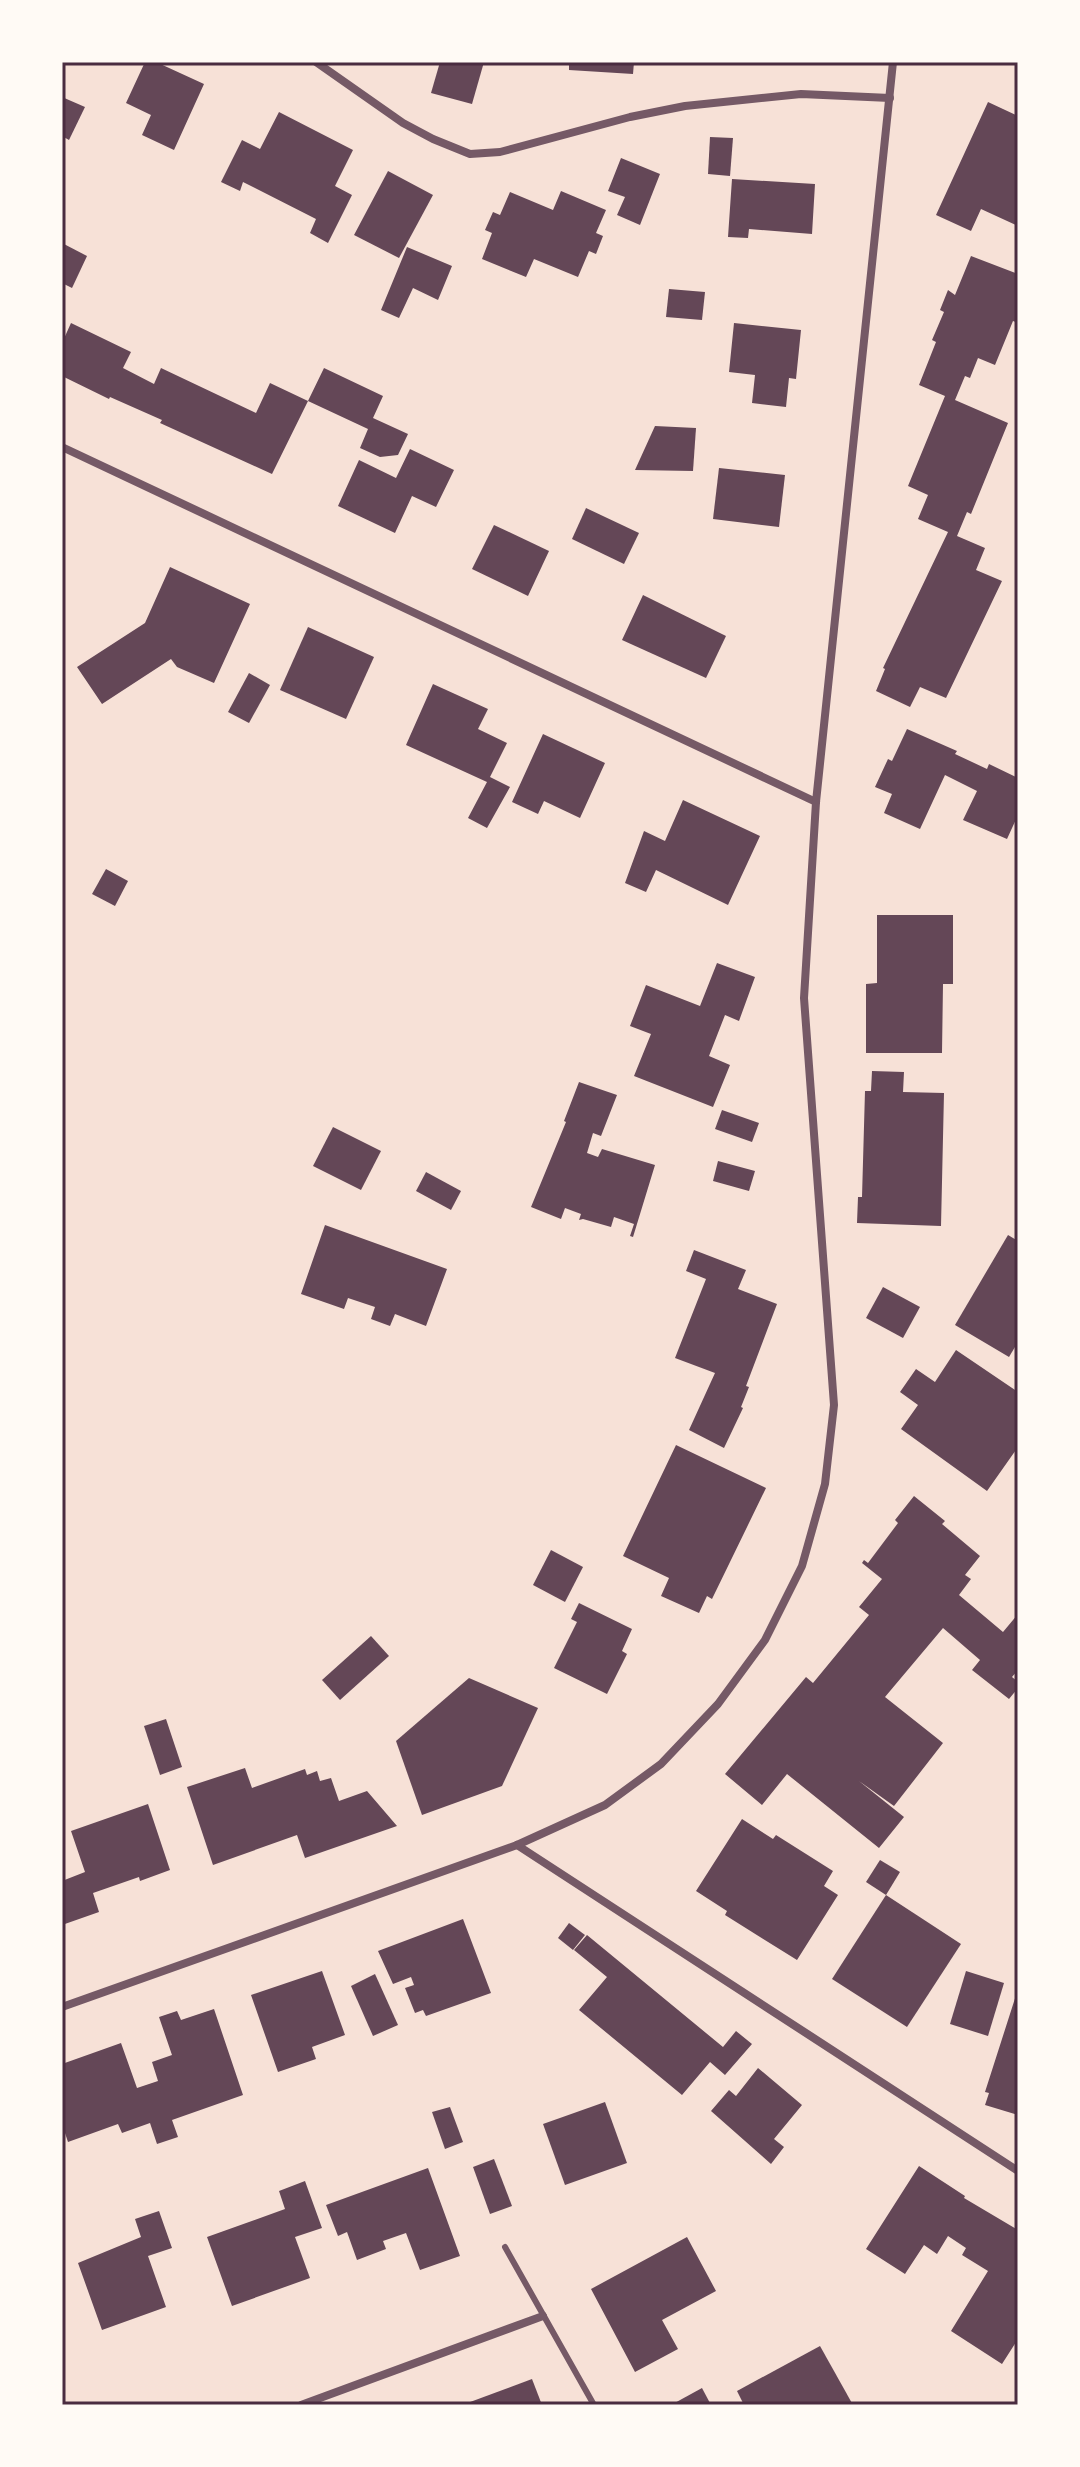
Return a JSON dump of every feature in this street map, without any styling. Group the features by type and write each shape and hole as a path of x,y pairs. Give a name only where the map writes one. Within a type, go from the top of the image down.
{"street":[{"path":"316,62 403,123 453,149 470,154 500,152 615,120 685,106 801,94 890,98"},
{"path":"62,2007 517,1845 605,1805 661,1764 718,1704 765,1640 802,1566 825,1484 834,1405 804,998 816,802 893,62"},
{"path":"62,447 816,802"},
{"path":"517,1845 1018,2171"},
{"path":"301,2405 543,2316"}],"lane":[{"path":"505,2247 594,2405"}],"building":[{"path":"145,62 156,62 204,84 174,150 142,135 151,115 126,103"},
{"path":"440,62 484,62 472,104 431,93"},
{"path":"569,62 634,62 633,74 569,70"},
{"path":"62,97 85,107 69,140 62,136"},
{"path":"988,102 1018,116 1018,226 981,209 971,231 936,215"},
{"path":"279,112 353,150 335,186 352,195 328,243 310,233 316,219 243,182 240,191 221,182 242,140 260,149"},
{"path":"710,137 733,138 730,176 708,174"},
{"path":"621,158 660,174 640,225 617,215 625,197 608,191"},
{"path":"388,171 433,195 399,258 354,235"},
{"path":"732,179 815,184 812,234 749,229 748,238 728,237"},
{"path":"561,191 606,210 596,233 603,236 596,254 589,251 578,277 534,259 526,277 482,259 492,233 485,230 493,212 500,215 510,192 553,210"},
{"path":"62,243 87,256 72,288 62,283"},
{"path":"407,247 452,266 438,300 413,288 399,318 381,310"},
{"path":"971,256 1018,274 1018,323 1013,321 995,365 978,358 970,378 965,376 955,400 1008,423 971,514 967,512 957,536 985,548 976,570 1002,581 946,698 920,687 910,707 876,691 883,668 948,532 918,519 928,495 908,486 945,396 919,385 936,342 932,340 944,312 940,310 948,290 955,295"},
{"path":"669,289 705,292 702,320 666,317"},
{"path":"71,323 131,352 123,368 154,384 161,368 256,413 270,383 308,401 272,474 160,423 162,420 62,376 62,343"},
{"path":"734,323 801,330 796,379 789,378 786,407 752,403 755,375 729,372"},
{"path":"324,368 383,396 373,418 408,434 398,455 380,457 360,448 368,429 308,401"},
{"path":"655,426 696,428 693,471 635,470"},
{"path":"410,449 454,470 436,507 412,496 395,533 338,506 359,460 396,478"},
{"path":"719,468 785,475 779,527 713,519"},
{"path":"586,508 639,533 624,564 572,539"},
{"path":"494,525 549,551 528,596 472,569"},
{"path":"170,567 250,604 214,683 177,667 171,659 102,704 77,667 145,623"},
{"path":"643,595 726,636 706,678 622,640"},
{"path":"308,627 374,657 346,719 280,690"},
{"path":"249,673 270,685 249,723 228,712"},
{"path":"433,684 488,709 478,729 507,743 490,777 510,787 487,828 468,818 487,782 406,745"},
{"path":"907,729 957,751 955,754 987,769 989,764 1018,778 1018,815 1007,839 963,820 977,791 945,775 920,829 884,813 892,794 875,787"},
{"path":"543,734 605,763 580,818 544,801 538,814 512,802"},
{"path":"683,800 760,836 728,905 656,870 646,892 625,883 644,831 665,841"},
{"path":"106,869 128,881 115,906 92,894"},
{"path":"877,915 953,915 953,984 943,984 942,1053 866,1053 866,984 877,983"},
{"path":"717,963 755,977 739,1021 725,1015 709,1056 730,1065 713,1107 634,1076 651,1034 630,1026 646,985 700,1006"},
{"path":"872,1071 904,1072 903,1092 944,1093 941,1226 857,1223 858,1197 862,1197 865,1091 871,1091"},
{"path":"579,1082 617,1095 601,1136 593,1133 587,1153 598,1157 602,1149 655,1165 633,1237 630,1236 634,1224 614,1217 611,1227 579,1220 581,1214 565,1208 561,1219 531,1207"},
{"path":"722,1110 759,1123 752,1142 715,1129"},
{"path":"333,1127 381,1151 361,1190 313,1166"},
{"path":"718,1161 755,1171 749,1191 713,1181"},
{"path":"426,1172 461,1191 451,1210 416,1191"},
{"path":"325,1225 447,1269 426,1326 395,1314 390,1326 371,1319 375,1307 348,1298 344,1309 301,1294"},
{"path":"1008,1235 1018,1241 1018,1342 1009,1357 955,1325"},
{"path":"694,1250 746,1270 738,1289 777,1304 746,1386 749,1387 743,1408 724,1448 689,1430 715,1373 675,1358 706,1279 686,1271"},
{"path":"883,1287 920,1307 903,1338 866,1318"},
{"path":"956,1350 1018,1392 1018,1447 987,1491 901,1429 918,1405 900,1392 916,1369 935,1382"},
{"path":"676,1445 766,1488 712,1599 707,1596 699,1613 661,1596 669,1578 623,1556"},
{"path":"914,1496 980,1556 965,1575 971,1579 959,1595 1003,1632 1018,1614 1018,1670 1012,1677 1018,1682 1018,1688 1009,1699 972,1670 980,1660 943,1628 885,1697 943,1743 894,1806 859,1781 904,1817 879,1848 787,1774 762,1805 725,1774 806,1677 813,1683 869,1615 859,1607 882,1579 862,1563 864,1560 868,1563"},
{"path":"551,1550 583,1567 565,1602 533,1585"},
{"path":"579,1603 632,1629 622,1651 627,1654 607,1694 554,1668 577,1622 571,1619"},
{"path":"371,1636 389,1656 340,1700 322,1680"},
{"path":"469,1678 538,1708 502,1786 422,1815 396,1741"},
{"path":"166,1719 182,1767 160,1775 144,1726"},
{"path":"245,1768 252,1788 305,1769 307,1775 317,1771 320,1781 331,1778 339,1801 367,1791 397,1826 305,1858 297,1835 213,1865 187,1787"},
{"path":"148,1804 170,1870 93,1893 99,1912 62,1925 62,1881 85,1872 71,1831"},
{"path":"742,1819 773,1839 776,1835 833,1871 824,1886 838,1895 797,1960 725,1915 727,1911 696,1891"},
{"path":"880,1860 900,1872 886,1895 866,1882"},
{"path":"886,1895 961,1944 907,2027 832,1979"},
{"path":"463,1919 491,1993 426,2016 423,2010 415,2013 405,1988 414,1985 411,1977 393,1984 378,1951"},
{"path":"569,1923 585,1935 573,1950 558,1938"},
{"path":"587,1935 723,2047 736,2031 752,2044 725,2075 710,2062 682,2095 579,2010 607,1977 574,1950"},
{"path":"322,1971 345,2035 312,2047 316,2059 278,2072 251,1995"},
{"path":"966,1971 1004,1983 988,2036 950,2024"},
{"path":"375,1974 398,2025 373,2036 351,1986"},
{"path":"1018,1989 1018,2115 985,2105 989,2093 985,2092"},
{"path":"214,2009 243,2095 172,2120 178,2137 157,2144 150,2123 122,2133 118,2124 68,2142 62,2124 62,2064 121,2043 137,2088 158,2081 152,2062 172,2055 159,2017 177,2011 181,2020"},
{"path":"758,2068 802,2105 774,2139 784,2147 771,2164 711,2111 729,2090 736,2096"},
{"path":"605,2102 627,2163 565,2185 543,2124"},
{"path":"450,2107 463,2142 445,2149 432,2112"},
{"path":"494,2159 512,2206 490,2214 473,2167"},
{"path":"919,2166 964,2198 1018,2230 1018,2339 1002,2364 951,2331 988,2271 962,2255 966,2248 948,2236 937,2254 924,2245 905,2274 866,2249"},
{"path":"428,2168 460,2256 420,2270 406,2233 383,2241 386,2249 357,2260 347,2232 338,2236 326,2205"},
{"path":"305,2181 322,2228 295,2237 310,2278 232,2306 207,2237 285,2209 279,2191"},
{"path":"159,2211 172,2248 148,2256 166,2307 102,2330 78,2263 141,2237 135,2219"},
{"path":"687,2237 716,2291 662,2320 678,2349 635,2372 591,2289"},
{"path":"820,2346 853,2405 744,2405 737,2391"},
{"path":"532,2379 542,2405 462,2405"},
{"path":"702,2388 711,2405 671,2405"}]}
